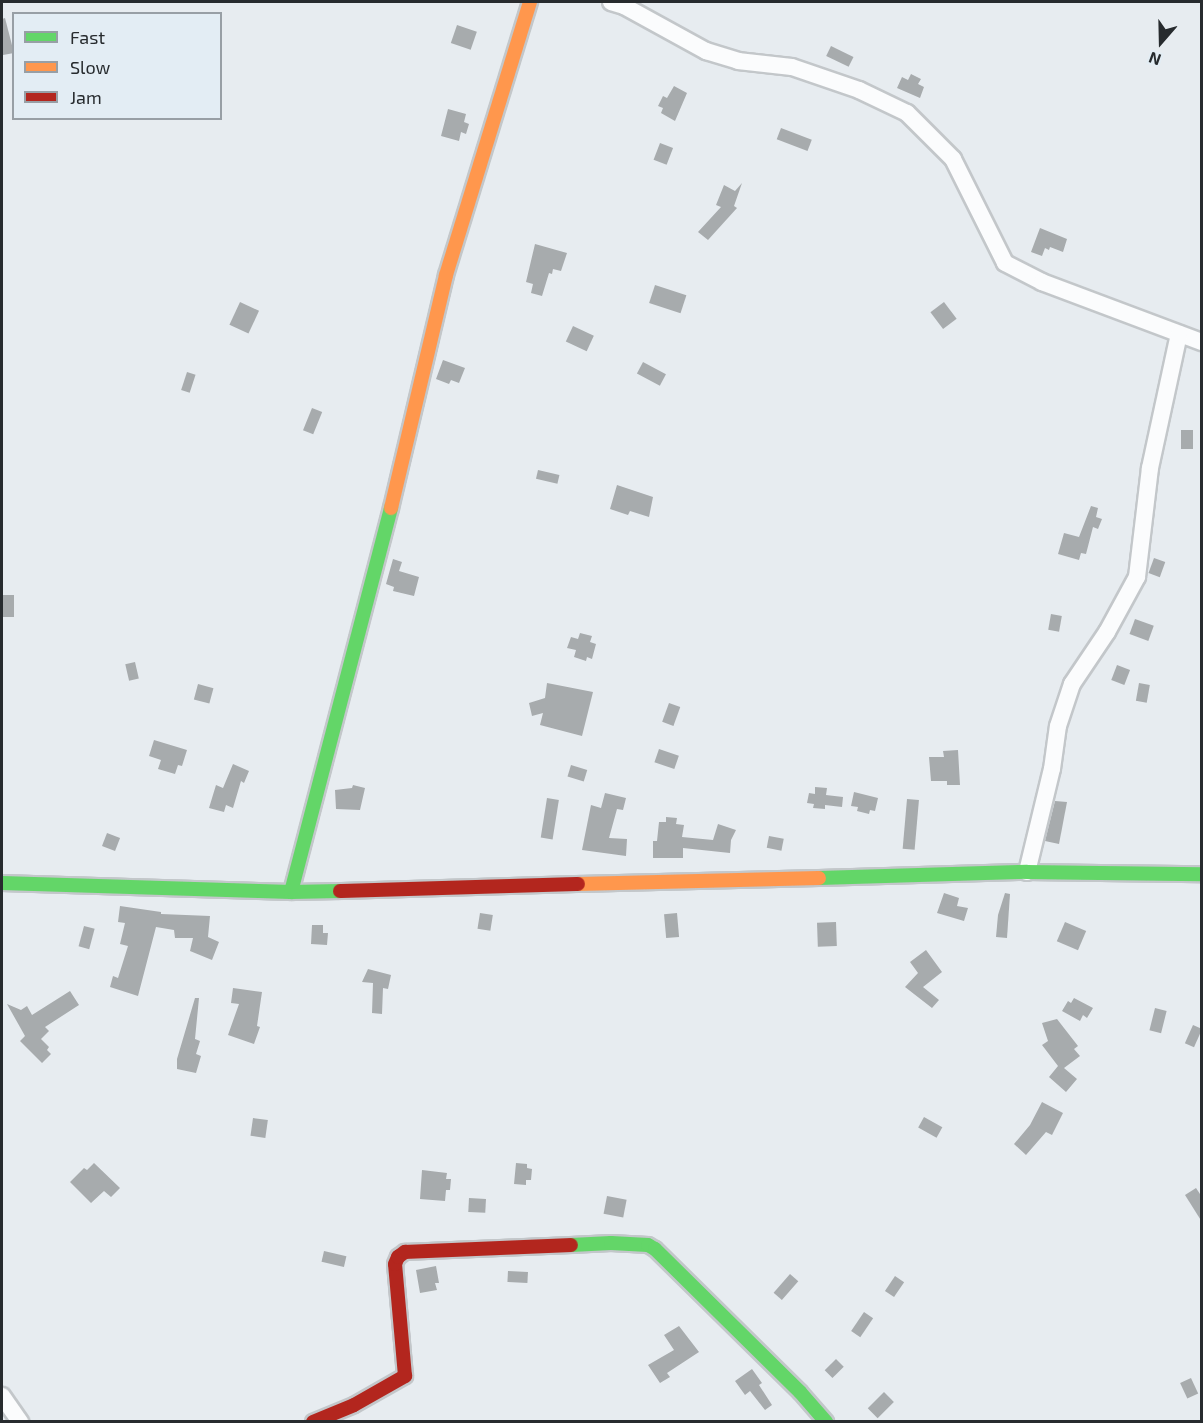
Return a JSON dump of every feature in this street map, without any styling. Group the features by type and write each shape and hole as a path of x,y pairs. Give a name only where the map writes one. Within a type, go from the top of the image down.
{"street":[{"path":"291,892 386,528 446,275 530,2"},
{"path":"610,2 624,6 706,51 738,61 792,67 859,90 908,113 953,159 1005,263 1042,282 1202,342"},
{"path":"1027,872 1052,769 1058,726 1072,684 1107,632 1137,577 1150,468 1179,334"},
{"path":"2,883 291,892 1027,872 1202,874"},
{"path":"313,1422 354,1405 402,1380 405,1376 395,1264 398,1257 405,1252 611,1242 648,1245 655,1249 800,1392 826,1422"},
{"path":"2,1396 20,1422"}],"building":[{"path":"5,18 12,45 12,53 3,55 2,19"},
{"path":"457,25 477,32 471,50 451,43"},
{"path":"831,46 853,57 849,67 826,56"},
{"path":"911,74 921,79 918,84 924,87 920,98 897,88 902,77 908,80"},
{"path":"674,86 687,93 675,121 661,113 663,108 658,106 663,96 667,98"},
{"path":"448,109 466,114 464,122 469,124 466,134 461,132 459,141 441,136"},
{"path":"781,128 812,140 808,151 777,139"},
{"path":"660,143 673,148 667,165 654,160"},
{"path":"742,183 734,206 737,208 708,240 698,232 721,207 716,205 724,185 735,191"},
{"path":"1040,228 1067,239 1063,252 1050,247 1049,250 1045,248 1042,256 1031,252"},
{"path":"535,244 567,253 561,271 553,269 552,274 549,273 542,296 531,293 533,284 526,282"},
{"path":"655,285 686,295 681,313 649,303"},
{"path":"240,302 259,311 248,334 229,325"},
{"path":"944,302 957,319 943,329 930,312"},
{"path":"573,326 594,336 587,351 566,341"},
{"path":"443,360 465,368 459,383 451,380 449,384 436,379"},
{"path":"643,362 666,374 660,386 637,373"},
{"path":"187,372 196,375 190,393 181,390"},
{"path":"312,408 322,412 313,434 303,430"},
{"path":"1181,430 1193,430 1193,449 1181,449"},
{"path":"538,470 559,475 557,484 536,479"},
{"path":"617,485 653,497 649,517 630,511 628,515 610,509"},
{"path":"1091,506 1098,508 1096,517 1102,519 1098,529 1093,527 1086,554 1081,553 1079,560 1058,554 1064,533 1079,537"},
{"path":"1154,558 1165,562 1160,577 1149,573"},
{"path":"393,559 402,562 399,571 419,577 414,596 393,591 394,587 386,584"},
{"path":"2,595 14,595 14,617 2,617"},
{"path":"1051,614 1062,616 1059,632 1048,630"},
{"path":"1135,619 1154,626 1148,641 1130,634"},
{"path":"580,633 592,636 590,642 596,644 592,659 587,657 586,661 574,657 576,650 567,648 571,637 578,639"},
{"path":"135,662 139,679 129,681 125,664"},
{"path":"1117,665 1130,670 1124,685 1111,680"},
{"path":"547,683 593,692 582,736 540,725 543,713 532,716 529,703 545,698"},
{"path":"1139,683 1150,685 1147,703 1136,701"},
{"path":"198,684 213,688 209,704 194,699"},
{"path":"669,703 680,707 673,726 662,722"},
{"path":"154,740 187,750 182,766 178,765 175,774 158,769 161,760 149,756"},
{"path":"659,749 679,756 674,769 654,762"},
{"path":"958,750 960,785 947,785 947,781 931,781 929,757 944,757 943,751"},
{"path":"233,764 249,771 244,783 241,781 233,808 226,805 224,812 209,808 216,785 223,788"},
{"path":"571,765 587,770 584,781 567,776"},
{"path":"353,785 365,788 360,810 336,809 335,790 352,788"},
{"path":"815,787 827,788 826,795 843,797 842,807 825,805 825,809 813,808 814,804 807,803 809,793 815,794"},
{"path":"854,792 878,798 875,811 870,810 869,814 857,811 858,807 851,806"},
{"path":"605,793 626,798 623,810 617,809 609,838 627,839 626,856 582,850 591,805 601,808"},
{"path":"547,798 559,800 553,839 541,838"},
{"path":"907,799 919,800 915,850 903,849"},
{"path":"1055,801 1067,802 1059,844 1045,841"},
{"path":"666,817 677,818 676,824 684,825 682,837 713,840 718,824 736,830 731,840 730,853 683,848 683,858 653,858 653,841 657,841 659,822 666,822"},
{"path":"107,833 120,838 115,851 102,846"},
{"path":"769,836 784,839 781,851 767,848"},
{"path":"944,893 959,898 957,906 968,908 964,921 937,913"},
{"path":"1005,893 1010,894 1007,938 996,937 998,915"},
{"path":"120,906 161,912 161,914 210,916 208,937 219,942 212,960 190,951 193,938 175,938 174,930 156,927 138,996 110,987 113,976 118,978 128,946 120,944 125,923 118,922"},
{"path":"480,913 493,915 490,931 477,929"},
{"path":"677,913 679,937 666,938 664,914"},
{"path":"836,922 837,946 818,947 817,923"},
{"path":"1065,922 1086,931 1078,950 1057,941"},
{"path":"312,925 323,925 323,933 328,933 327,945 311,944"},
{"path":"84,926 95,929 89,949 79,946"},
{"path":"926,950 942,972 923,987 939,1000 932,1008 905,987 918,973 910,962"},
{"path":"368,969 391,975 388,989 383,988 382,1014 372,1013 373,983 362,982"},
{"path":"233,988 262,992 257,1026 260,1027 254,1044 228,1035 239,1004 231,1003"},
{"path":"70,991 79,1005 45,1027 49,1031 41,1039 49,1047 47,1050 51,1054 42,1063 20,1041 25,1036 7,1004 21,1010 27,1006 32,1015"},
{"path":"195,998 199,998 195,1039 200,1041 196,1054 201,1056 196,1073 177,1069 177,1059"},
{"path":"1074,998 1093,1008 1087,1018 1083,1015 1080,1021 1062,1011 1068,1001 1071,1003"},
{"path":"1155,1008 1167,1011 1161,1033 1149,1030"},
{"path":"1057,1019 1078,1046 1074,1049 1080,1056 1064,1068 1077,1079 1066,1092 1049,1077 1058,1066 1042,1045 1048,1041 1042,1023"},
{"path":"1193,1025 1202,1029 1194,1047 1185,1043"},
{"path":"1042,1102 1063,1113 1052,1135 1046,1132 1026,1155 1014,1144 1030,1125"},
{"path":"924,1117 942,1127 937,1138 918,1127"},
{"path":"253,1118 268,1120 265,1138 250,1136"},
{"path":"94,1163 120,1188 111,1197 104,1191 91,1203 70,1182 84,1168 87,1170"},
{"path":"516,1163 527,1164 527,1168 532,1169 531,1180 526,1180 526,1185 514,1184"},
{"path":"422,1170 447,1173 446,1179 451,1179 450,1190 446,1190 445,1201 420,1199"},
{"path":"1196,1188 1202,1197 1202,1222 1185,1195"},
{"path":"607,1196 627,1200 623,1217 604,1214"},
{"path":"469,1198 486,1199 485,1213 468,1212"},
{"path":"324,1251 346,1256 344,1267 322,1262"},
{"path":"436,1266 439,1283 435,1283 437,1290 420,1293 416,1270"},
{"path":"508,1271 528,1272 527,1283 507,1282"},
{"path":"790,1274 798,1281 782,1300 774,1293"},
{"path":"895,1276 904,1282 894,1297 885,1291"},
{"path":"864,1312 873,1318 860,1337 851,1331"},
{"path":"679,1326 699,1352 667,1373 670,1377 660,1383 648,1365 674,1350 664,1335"},
{"path":"836,1359 844,1367 832,1378 825,1370"},
{"path":"752,1369 762,1383 759,1385 772,1405 765,1410 750,1391 745,1395 735,1381"},
{"path":"1191,1378 1198,1393 1187,1398 1180,1383"},
{"path":"884,1392 894,1402 878,1418 868,1408"}],"traffic: fast":[{"path":"291,892 391,508"},
{"path":"819,878 1027,872 1202,874"},
{"path":"2,883 291,892 340,891"},
{"path":"571,1245 611,1243 648,1245 655,1249 800,1392 826,1422"}],"traffic: slow":[{"path":"391,508 446,275 530,2"},
{"path":"578,884 819,878"}],"traffic: jam":[{"path":"340,891 578,884"},
{"path":"313,1422 354,1405 405,1376 395,1264 398,1257 405,1252 571,1245"}]}
